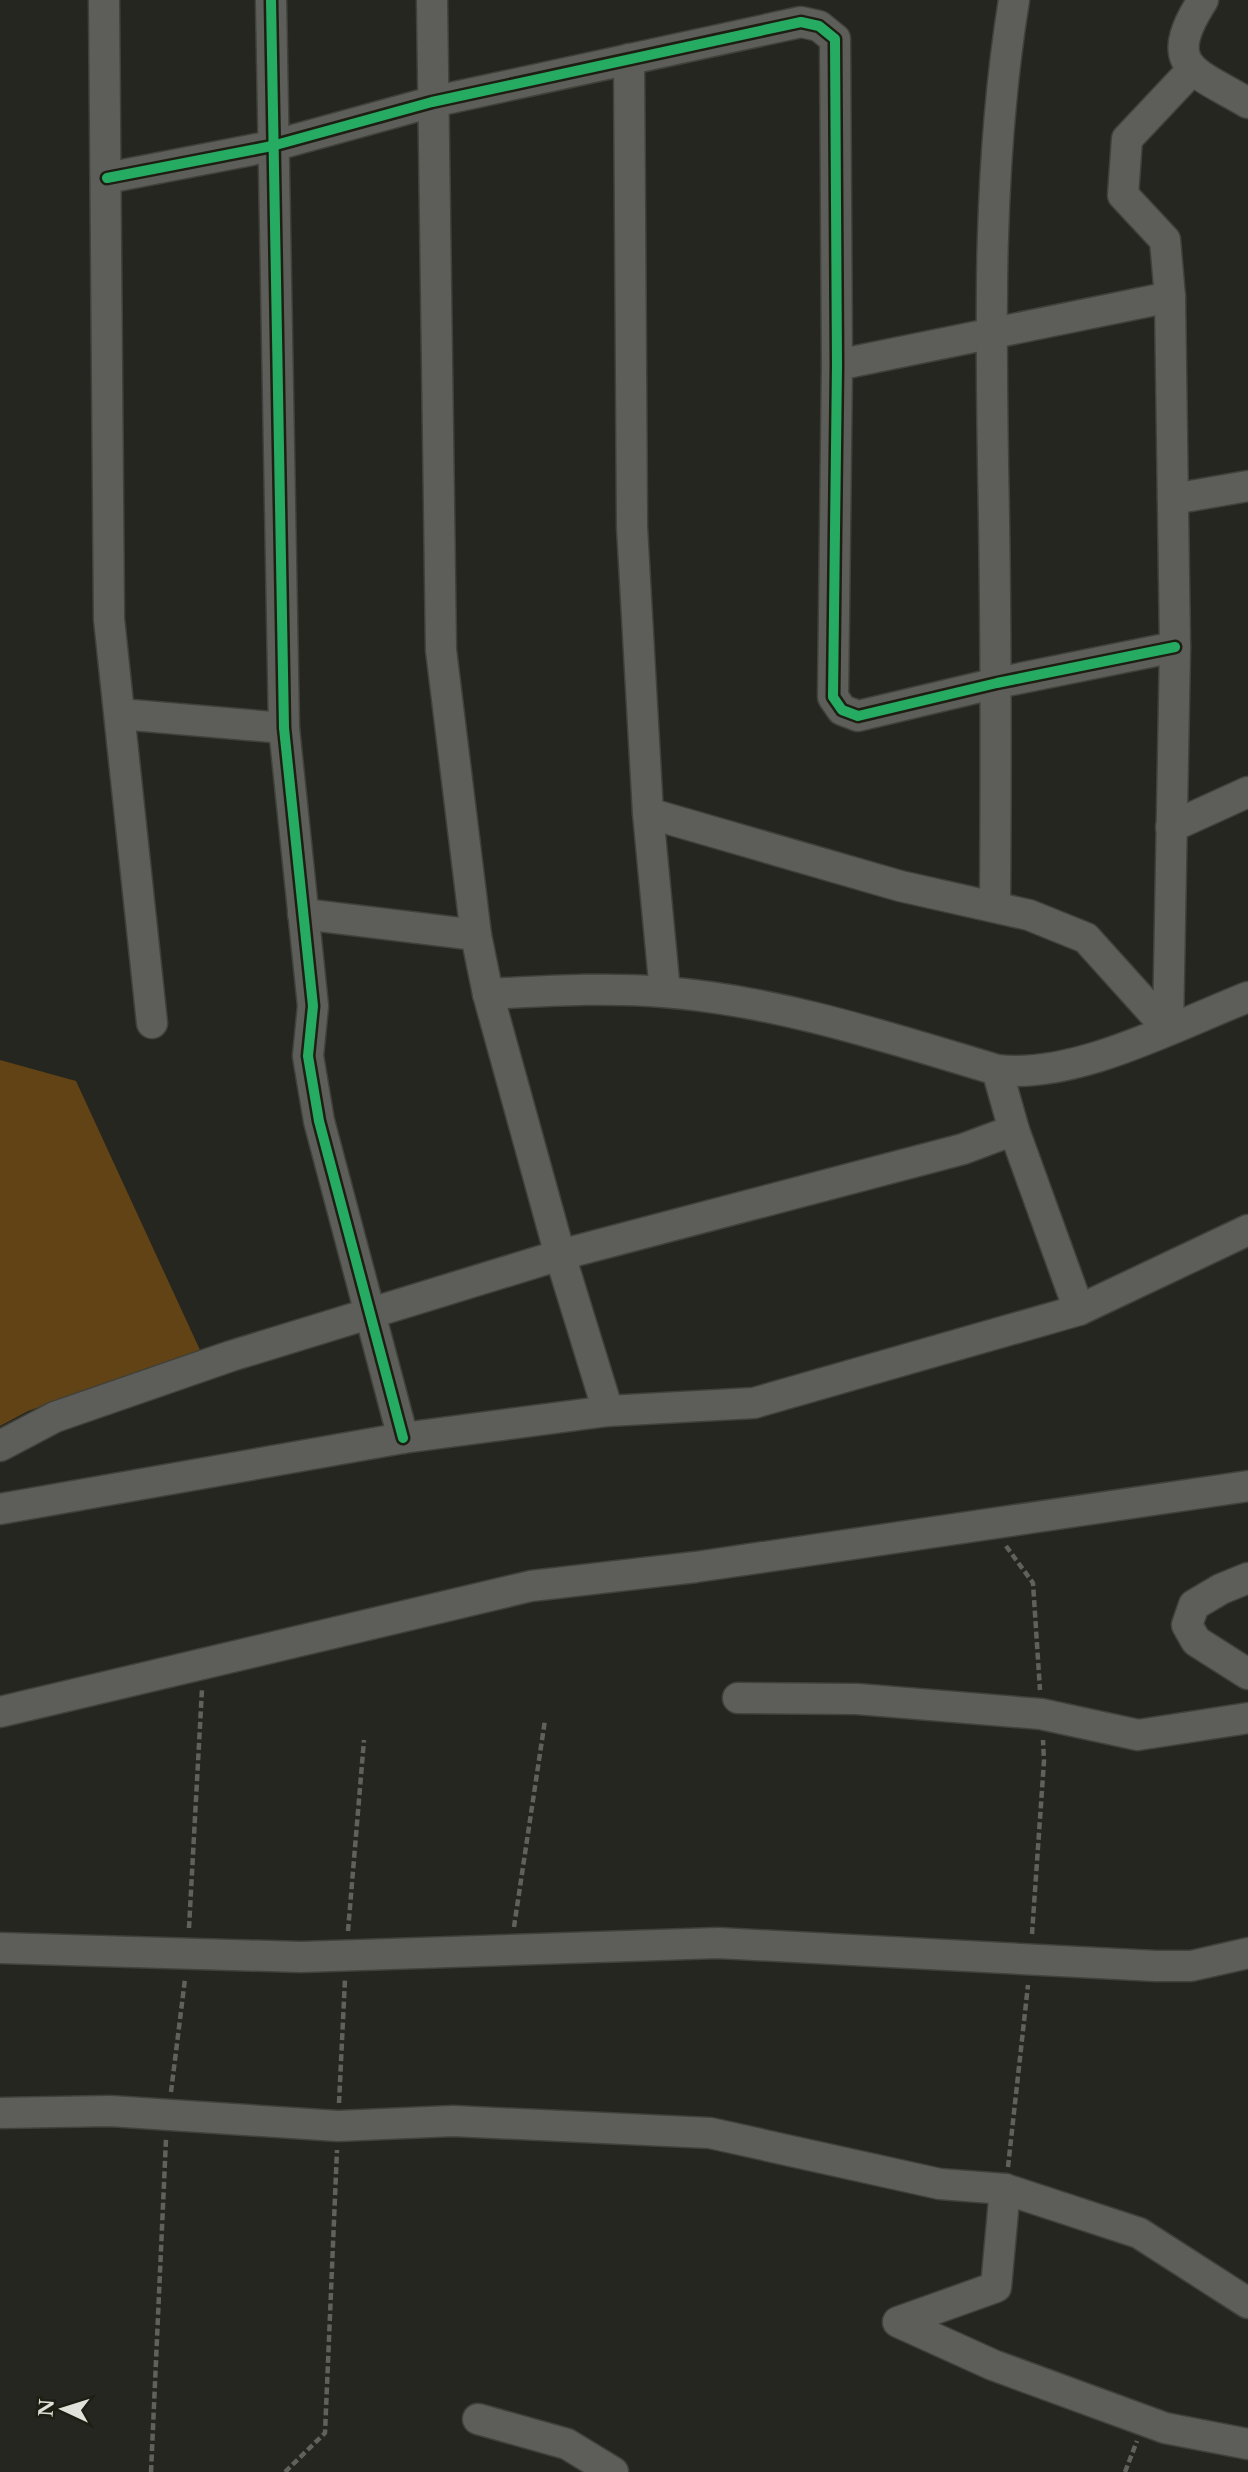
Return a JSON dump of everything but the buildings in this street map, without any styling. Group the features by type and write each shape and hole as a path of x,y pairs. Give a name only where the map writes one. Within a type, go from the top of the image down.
{"street":[{"path":"104,0 109,619 152,1023"},
{"path":"271,0 284,728 313,1006 309,1056 319,1121 402,1438"},
{"path":"432,0 441,649 476,935 488,995 608,1411"},
{"path":"995,907 997,683 991,333 1001,81 1014,0"},
{"path":"1203,0 1187,25 1182,48 1185,61 1192,70 1248,103"},
{"path":"107,178 272,146 432,102 801,22 819,26 835,39 837,365 834,697 842,710 858,716 997,683 1175,647"},
{"path":"629,59 632,514 648,813 665,992"},
{"path":"1168,1029 1175,647 1170,297 1165,240 1124,195 1127,139 1192,70"},
{"path":"837,365 1170,297"},
{"path":"1173,499 1248,486"},
{"path":"120,714 284,728"},
{"path":"1171,827 1248,792"},
{"path":"648,813 900,886 1029,915 1086,938 1168,1029"},
{"path":"303,914 476,935"},
{"path":"488,995 577,989 665,992 820,1017 997,1070 1043,1070 1115,1050 1248,997"},
{"path":"997,1070 1014,1130 1079,1310"},
{"path":"0,1446 55,1417 231,1356 561,1255 963,1149 1014,1130"},
{"path":"0,1509 402,1438 608,1411 754,1403 1079,1310 1248,1230"},
{"path":"0,1712 531,1586 696,1567 1248,1486"},
{"path":"1248,1578 1221,1589 1194,1605 1187,1625 1196,1641 1248,1674"},
{"path":"738,1698 857,1699 1041,1714 1138,1735 1248,1718"},
{"path":"0,1948 301,1957 718,1943 1191,1966 1248,1953"},
{"path":"0,2113 110,2111 338,2126 453,2121 710,2133 940,2184 1005,2189 1139,2232 1248,2303"},
{"path":"1005,2189 996,2287 898,2322 993,2365 1165,2428 1248,2444"},
{"path":"478,2419 567,2444 613,2472"}],"path":[{"path":"989,1523 1033,1583 1044,1761 1031,1960 1005,2189"},
{"path":"151,2472 167,2116 188,1955 204,1664"},
{"path":"511,1948 545,1720"}],"shaded area":[{"path":"0,1060 76,1081 200,1350 28,1411 0,1426"}],"cycle path":[{"path":"271,0 284,728 313,1006 308,1056 319,1121 403,1438"},
{"path":"107,178 272,146 432,102 801,22 819,26 835,39 837,365 833,697 842,710 858,716 997,683 1175,647"}]}
